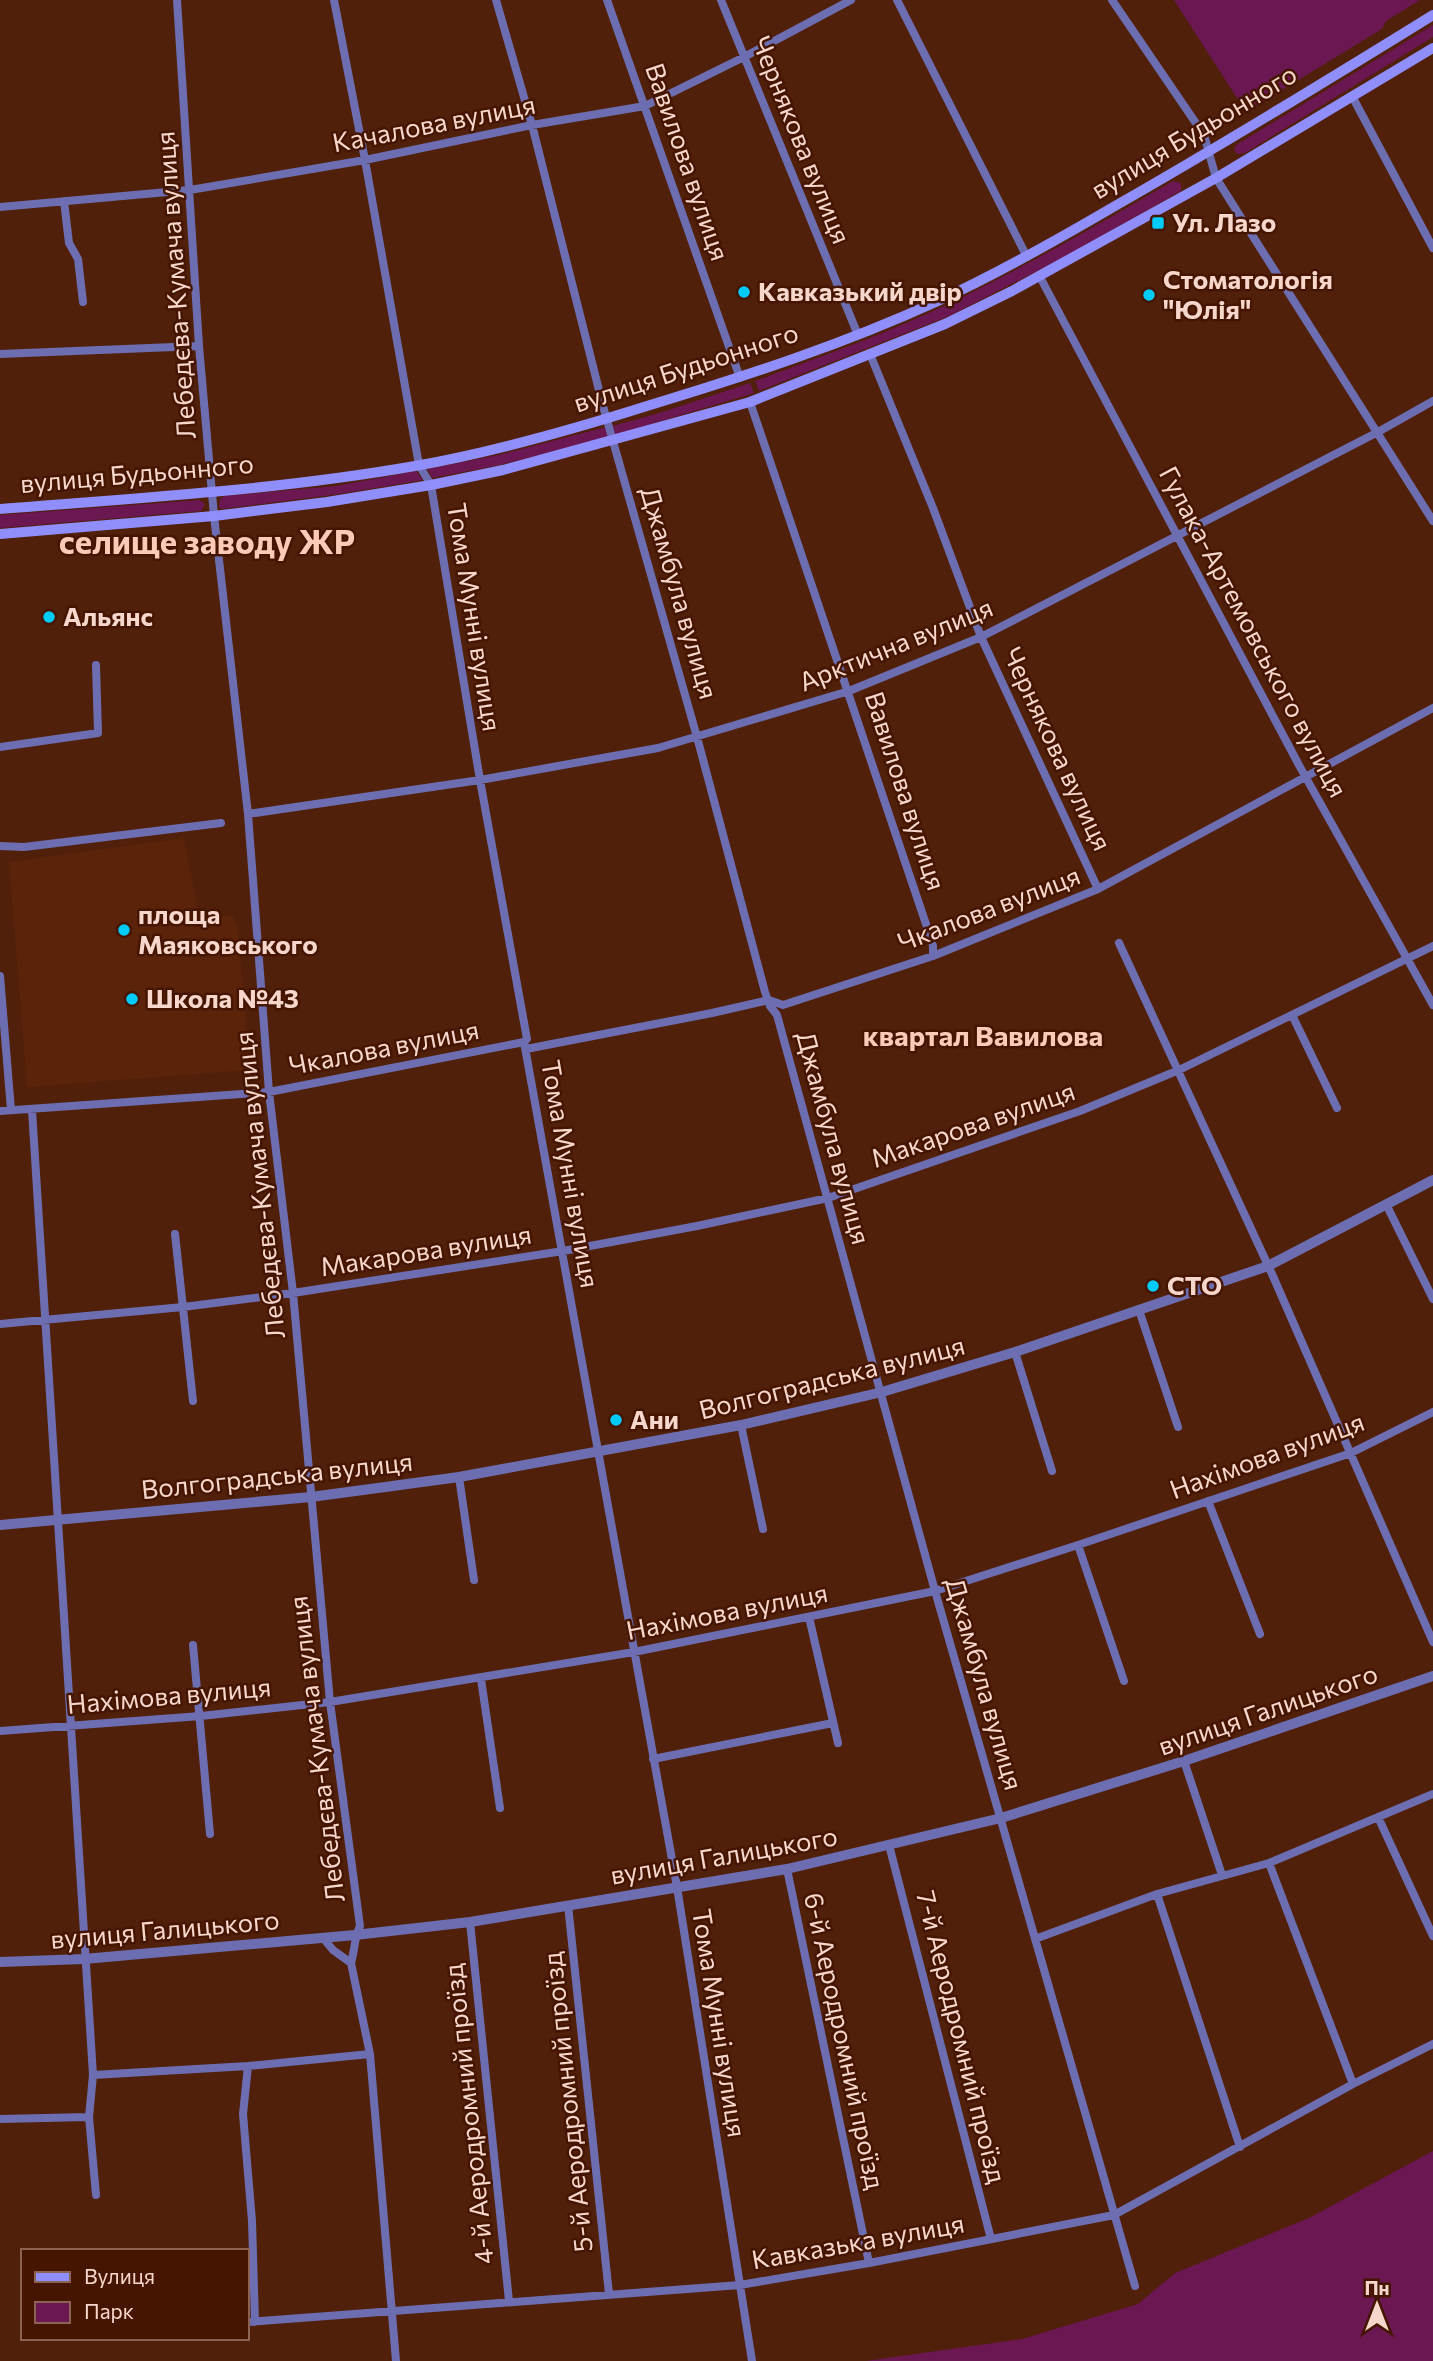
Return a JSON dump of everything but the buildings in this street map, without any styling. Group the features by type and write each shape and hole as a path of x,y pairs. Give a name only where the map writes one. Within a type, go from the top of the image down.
{"main road":[{"name":"вулиця Будьонного","path":"0,509 329,480 419,465 497,449 740,378 859,335 940,300 1027,257 1208,153 1433,15"},
{"name":"вулиця Будьонного","path":"0,534 214,516 327,502 430,485 503,470 750,402 945,324 1040,276 1216,178 1433,48"}],"street":[{"name":"Лебедєва-Кумача вулиця","path":"177,0 214,516 248,814 269,1092 293,1293 330,1702 359,1926 351,1963 370,2053 396,2361"},
{"name":"Тома Мунні вулиця","path":"334,0 419,465 430,485 527,1038 525,1046 677,1887 752,2361"},
{"name":"Джамбула вулиця","path":"496,0 532,125 607,419 770,1006 777,1014 935,1591 1135,2286"},
{"name":"Вавилова вулиця","path":"607,0 740,378"},
{"name":"Чернякова вулиця","path":"722,0 859,335"},
{"name":"Качалова вулиця","path":"0,207 190,190 365,160 532,125 645,106 851,0"},
{"path":"897,0 1027,257"},
{"path":"1112,0 1204,135 1216,178 1433,521"},
{"path":"1352,96 1433,248"},
{"path":"64,201 69,243 78,258 83,302"},
{"name":"Гулака-Артемовського вулиця","path":"1040,276 1305,776 1433,1005"},
{"path":"0,354 200,346"},
{"name":"Чернякова вулиця","path":"870,354 933,508 981,637 1098,889"},
{"name":"Арктична вулиця","path":"248,814 480,780 658,748 849,691 981,637 1433,401"},
{"name":"Вавилова вулиця","path":"750,402 849,691 931,940 933,956"},
{"path":"0,747 98,733 96,665"},
{"name":"Чкалова вулиця","path":"0,1111 269,1092 712,1013 769,1000 783,1005 933,956 1098,889 1433,708"},
{"path":"0,846 24,847 221,824"},
{"path":"1119,943 1268,1266 1433,1642"},
{"name":"Макарова вулиця","path":"0,1324 183,1307 293,1293 563,1251 828,1198 1080,1111 1179,1070 1433,946"},
{"path":"0,976 11,1110"},
{"path":"1293,1014 1337,1108"},
{"path":"32,1110 93,2074 89,2117 96,2195"},
{"name":"Волгоградська вулиця","path":"0,1525 311,1497 459,1477 741,1425 882,1392 1014,1352 1268,1266 1433,1180"},
{"path":"1385,1204 1433,1299"},
{"path":"175,1234 192,1401"},
{"path":"1139,1310 1178,1427"},
{"path":"1014,1352 1052,1471"},
{"name":"Нахімова вулиця","path":"0,1731 201,1716 330,1702 634,1652 935,1591 1351,1453 1433,1412"},
{"path":"741,1425 763,1529"},
{"path":"459,1477 474,1580"},
{"path":"1208,1501 1260,1634"},
{"path":"1078,1545 1124,1681"},
{"path":"809,1617 838,1743"},
{"path":"193,1645 210,1834"},
{"name":"вулиця Галицького","path":"0,1962 84,1959 470,1922 787,1869 1001,1818 1184,1761 1433,1676"},
{"path":"481,1679 500,1808"},
{"path":"653,1759 833,1723"},
{"path":"1184,1761 1222,1875"},
{"path":"1035,1939 1157,1894 1269,1863 1433,1794"},
{"path":"1378,1817 1433,1936"},
{"name":"7-й Аеродромний проїзд","path":"890,1845 991,2239"},
{"path":"1269,1863 1353,2084"},
{"name":"6-й Аеродромний проїзд","path":"787,1869 869,2263"},
{"path":"1157,1894 1240,2147"},
{"name":"5-й Аеродромний проїзд","path":"568,1905 609,2294"},
{"name":"4-й Аеродромний проїзд","path":"470,1922 509,2301"},
{"path":"323,1938 333,1950 351,1963"},
{"name":"Кавказька вулиця","path":"251,2322 740,2285 869,2263 1114,2215 1353,2084 1433,2044"},
{"path":"93,2074 248,2066 370,2053"},
{"path":"248,2066 243,2114 252,2221 251,2322"},
{"path":"0,2119 89,2117"}],"shaded area":[{"name":"Школа №43","path":"184,838 199,917 233,916 238,928 250,1070 27,1087 9,862"}],"green space":[{"path":"1174,0 1420,0 1386,21 1382,29 1246,112"},
{"path":"1433,25 1433,37 1245,153 1237,154 1234,150 1236,145"},
{"path":"1173,181 1181,183 1181,191 1059,260 949,316 759,391 755,381 877,335 948,304 1034,260"},
{"path":"750,383 754,393 615,435 613,426"},
{"path":"606,427 609,437 500,465 432,478 428,469 498,455"},
{"path":"416,471 423,480 339,494 222,509 219,507 220,499 224,496 336,486"},
{"path":"199,500 205,504 201,511 0,528 0,515"},
{"path":"1433,2151 1433,2361 866,2361 1022,2339 1138,2304 1175,2273 1309,2218"}],"place":[{"name":"Ул. Лазо","path":"1158,223"},
{"name":"Кавказький двір","path":"744,292"},
{"name":"Стоматологія \"Юлія\"","path":"1149,295"},
{"name":"Альянс","path":"49,617"},
{"name":"площа Маяковського","path":"124,930"},
{"name":"Школа №43","path":"132,999"},
{"name":"СТО","path":"1153,1286"},
{"name":"Ани","path":"616,1420"}],"district":[{"name":"селище заводу ЖР","path":"207,542"},
{"name":"квартал Вавилова","path":"983,1036"}]}
